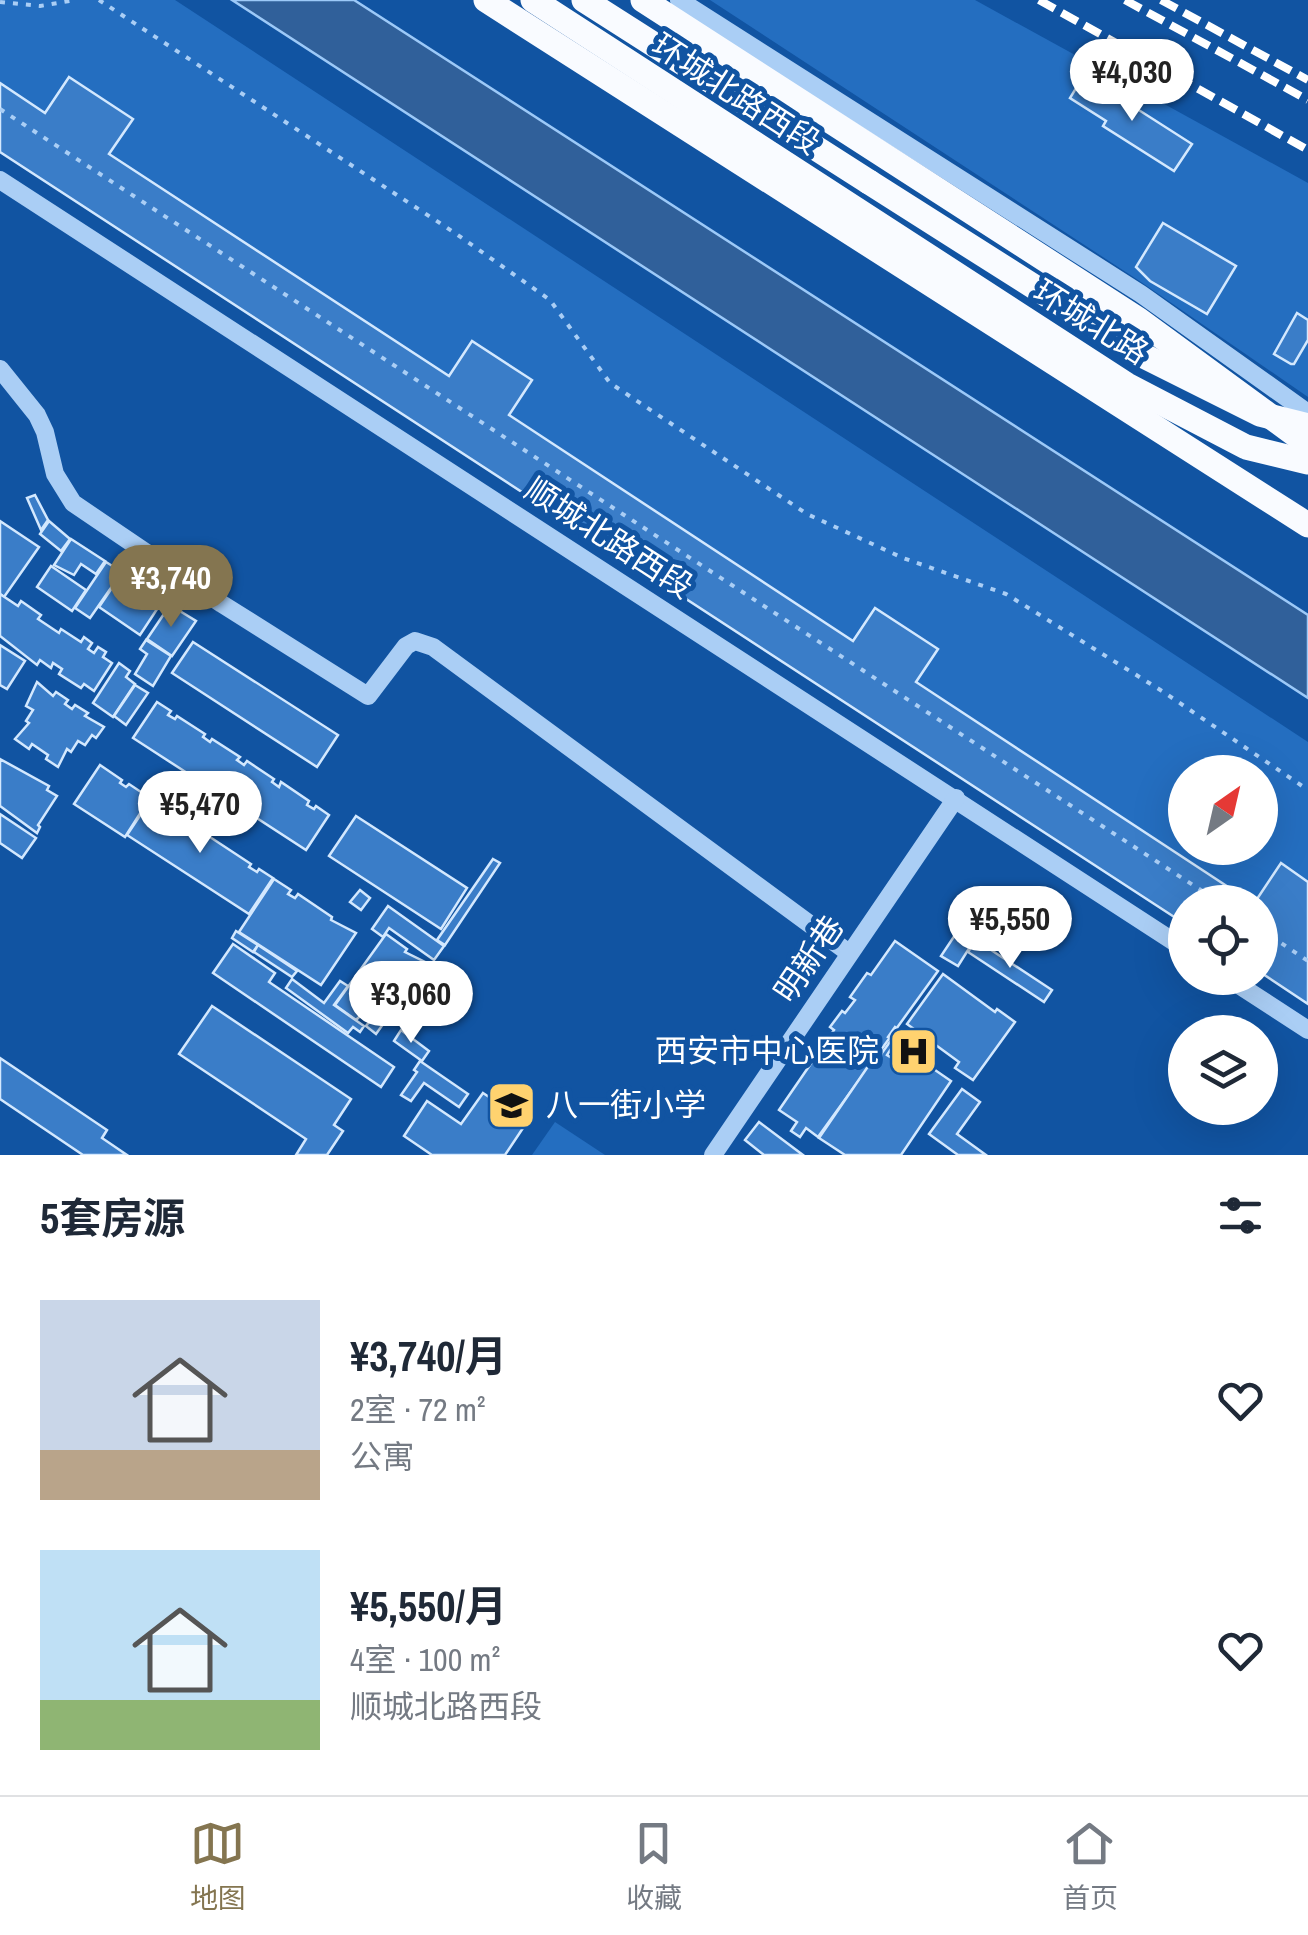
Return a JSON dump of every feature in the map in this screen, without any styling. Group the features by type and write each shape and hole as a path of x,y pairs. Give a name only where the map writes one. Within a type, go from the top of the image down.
{"main road":[{"path":"486,0 1308,525"},
{"name":"环城北路西段","path":"533,0 852,210"},
{"name":"环城北路西段","path":"584,0 869,182"},
{"path":"644,0 1139,320 1308,444"},
{"name":"环城北路","path":"869,182 1140,354 1260,414 1308,426"},
{"name":"环城北路","path":"852,210 1127,385 1246,446 1308,462"}],"street":[{"path":"679,0 1141,294 1308,413"},
{"name":"顺城北路西段","path":"0,180 1168,938"},
{"path":"0,370 38,416 62,488 73,503 111,530 368,696 406,646 414,641 433,647 849,953"},
{"name":"明新巷","path":"713,1155 956,798"},
{"path":"1254,995 1308,1030"}],"path":[{"path":"0,2 40,6 75,0"},
{"path":"99,0 455,233 550,300 610,384 807,514 904,558 1006,594 1162,691 1308,790"},
{"path":"0,110 1192,885"},
{"path":"1278,942 1308,961"}],"shaded area":[{"path":"0,0 175,0 1308,742 1308,882 1281,864 1267,885 1225,885 1195,865 1278,865 1278,755 1168,755 1168,847 916,682 938,649 875,608 853,641 509,415 531,379 472,341 449,376 110,154 132,118 69,77 45,113 0,83"},
{"path":"232,0 354,0 1308,615 1308,698"},
{"path":"710,0 975,0 1308,183 1308,397 1138,280"},
{"path":"555,1122 605,1155 532,1155"}],"building":[{"path":"1084,75 1192,144 1174,171 1103,126 1106,121 1070,98"},
{"path":"69,77 133,119 109,154 449,376 472,341 532,380 509,415 853,641 875,608 938,649 916,682 1168,847 1168,865 1195,865 1225,885 1168,885 1168,913 0,152 0,83 45,113"},
{"path":"1163,223 1236,266 1207,314 1150,281 1136,267"},
{"path":"1297,313 1308,320 1308,340 1291,364 1274,354"},
{"path":"35,495 48,520 41,530 27,498"},
{"path":"0,521 39,547 4,597 0,594"},
{"path":"49,521 70,539 61,551 40,534"},
{"path":"71,539 105,561 96,574 81,564 74,575 54,565"},
{"path":"106,562 122,572 90,618 75,608"},
{"path":"51,566 86,590 72,611 37,587"},
{"path":"122,573 163,600 140,635 99,607"},
{"path":"0,594 18,606 21,601 59,633 61,629 81,642 84,637 92,643 88,649 94,653 98,647 106,652 103,657 112,663 94,691 59,674 62,669 53,663 51,668 40,660 37,665 0,636"},
{"path":"170,605 196,621 172,656 147,639"},
{"path":"146,640 171,656 153,686 135,674 147,654 140,649"},
{"path":"193,642 338,735 317,767 172,673"},
{"path":"0,645 25,661 7,689 0,685"},
{"path":"119,663 130,671 126,677 135,684 113,717 93,703"},
{"path":"37,682 104,727 85,745 78,741 71,752 67,749 58,767 32,744 29,749 15,739 29,723 26,721 33,710 26,706"},
{"path":"135,685 148,693 126,725 114,716"},
{"path":"157,702 171,711 168,715 175,719 177,716 205,734 203,737 210,742 212,739 240,757 237,760 244,765 247,761 274,779 272,782 279,787 281,782 309,801 307,805 329,815 306,850 133,738"},
{"path":"0,759 49,786 47,790 57,796 37,833 0,806"},
{"path":"100,765 126,787 129,784 150,798 125,837 74,804"},
{"path":"151,799 172,812 170,816 178,816 251,864 249,867 273,878 249,914 127,835"},
{"path":"0,814 36,838 22,858 0,843"},
{"path":"356,816 467,888 441,929 329,856"},
{"path":"493,859 500,863 445,945 437,940"},
{"path":"1281,863 1308,882 1308,1004 1278,984 1278,885 1266,885"},
{"path":"274,879 291,890 288,894 295,898 298,894 331,920 356,933 321,985 239,932"},
{"path":"360,890 370,898 361,910 350,902"},
{"path":"388,906 444,946 434,960 389,928 383,937 372,929"},
{"path":"959,929 975,939 958,966 941,956"},
{"path":"236,931 258,945 253,952 232,938"},
{"path":"386,934 407,949 405,952 427,963 376,1034 366,1026 369,1022 360,1016 356,1020 335,1005","holes":["380,973 392,981 385,991 373,983"]},
{"path":"976,940 1052,990 1044,1002 968,952"},
{"path":"895,941 938,971 818,1137 806,1128 800,1137 791,1131 797,1122 779,1110 834,1030 830,1027 855,1000 850,997"},
{"path":"233,944 275,973 269,982 394,1067 381,1087 213,973"},
{"path":"258,945 297,971 292,977 254,952"},
{"path":"943,974 1015,1022 973,1080 955,1068 959,1062 907,1024"},
{"path":"292,979 324,1003 340,981 348,986 334,1005 364,1026 360,1032 353,1027 348,1033 286,988"},
{"path":"212,1006 351,1099 334,1125 343,1131 327,1155 296,1155 306,1139 179,1054"},
{"path":"895,1027 902,1032 887,1055 892,1058 900,1046 951,1081 901,1155 845,1155 819,1138 871,1062 874,1064 892,1039 888,1037"},
{"path":"401,1030 429,1051 422,1061 394,1041"},
{"path":"0,1058 107,1130 102,1138 127,1155 83,1155 0,1099"},
{"path":"420,1061 468,1094 459,1107 424,1083 411,1101 401,1095"},
{"path":"962,1089 980,1102 957,1134 986,1155 958,1155 929,1134"},
{"path":"483,1093 527,1122 505,1155 432,1155 404,1136 427,1101 461,1124"},
{"path":"759,1122 803,1155 764,1155 745,1140"}],"railway":[{"path":"1039,0 1308,150"},
{"path":"1125,0 1308,100"},
{"path":"1161,0 1308,80"}],"place":[{"name":"西安市中心医院","path":"914,1051"},
{"name":"八一街小学","path":"511,1105"}]}
